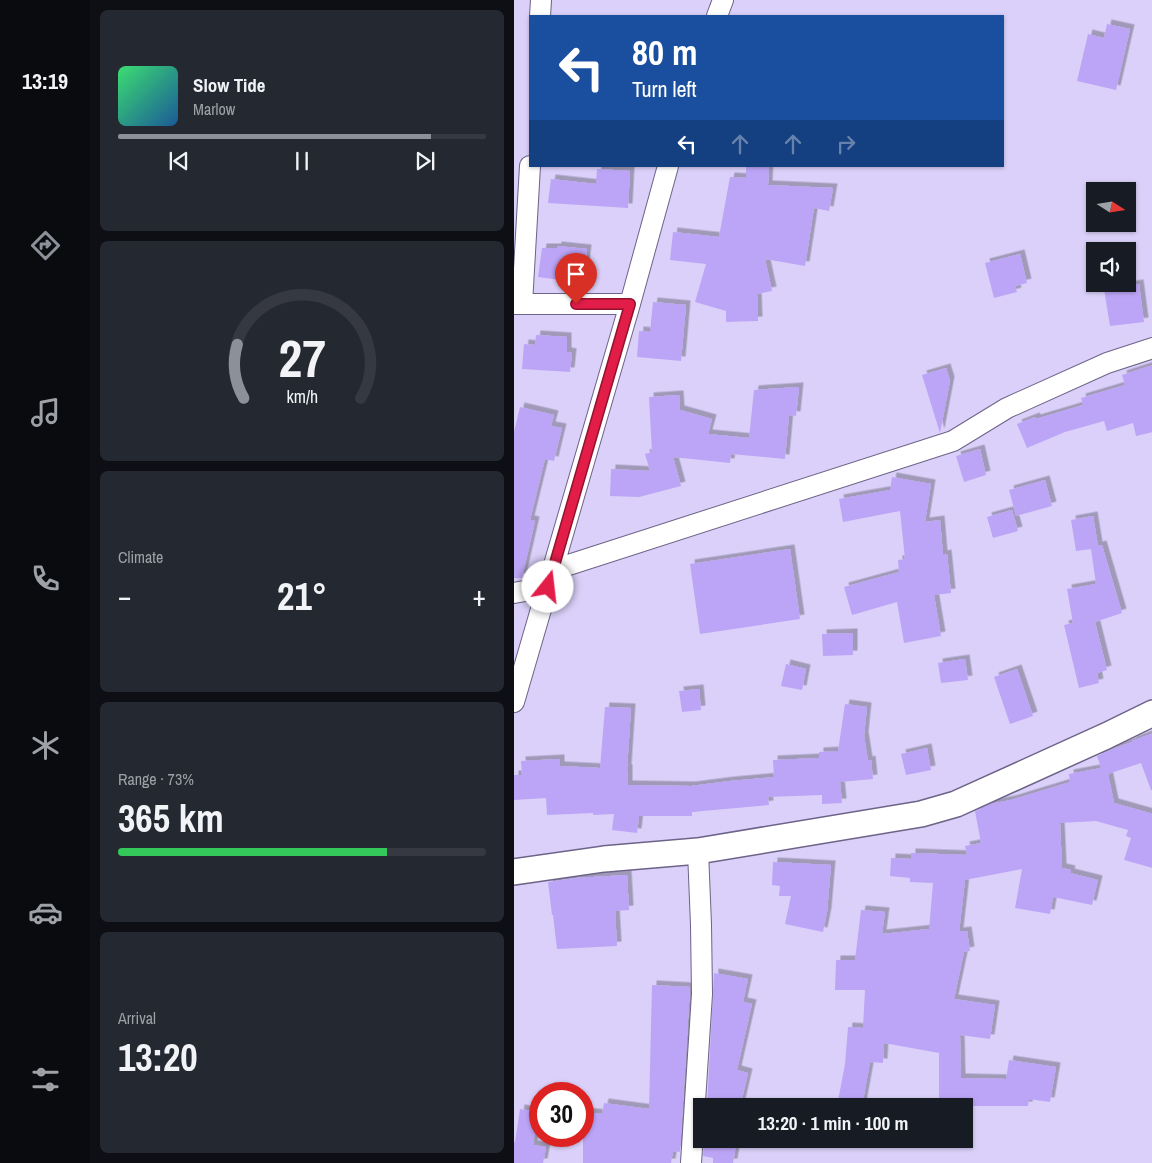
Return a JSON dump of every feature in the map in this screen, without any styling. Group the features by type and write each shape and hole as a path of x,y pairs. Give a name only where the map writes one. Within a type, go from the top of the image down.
{"street":[{"path":"540,15 541,0"},
{"path":"717,15 723,0"},
{"path":"530,167 518,304 630,304"},
{"path":"514,702 630,304 668,167"},
{"path":"514,593 953,441 1007,408 1107,363 1152,348"},
{"path":"514,872 604,859 698,851 921,814 956,804 1152,713"},
{"path":"691,1163 702,994 698,851"}],"building":[{"path":"1107,24 1130,29 1116,90 1077,81 1088,34 1104,38"},
{"path":"746,167 769,167 768,185 833,188 829,211 814,208 805,266 765,259 772,291 757,294 758,321 726,322 726,311 695,302 706,264 670,260 673,232 719,237 730,177 746,178"},
{"path":"597,169 630,171 628,208 548,203 551,179 596,184"},
{"path":"557,246 587,249 583,283 538,277 542,248 557,248"},
{"path":"1020,254 1027,283 1015,286 1017,292 994,298 985,263"},
{"path":"1136,284 1139,284 1144,322 1110,326 1104,292 1136,292"},
{"path":"653,302 686,305 681,361 637,357 639,331 650,332"},
{"path":"536,335 567,337 567,352 572,353 570,372 522,369 524,344 535,345"},
{"path":"1153,365 1153,432 1136,436 1133,423 1107,431 1104,421 1065,432 1027,448 1017,424 1035,417 1036,419 1083,405 1081,398 1125,385 1122,375"},
{"path":"946,368 950,381 940,433 922,375"},
{"path":"799,387 796,416 789,415 785,459 731,454 730,463 673,457 681,486 639,497 610,496 611,469 650,471 645,454 652,452 649,397 679,395 680,410 712,419 708,434 749,438 754,390"},
{"path":"520,407 554,415 551,426 562,428 554,461 545,459 530,520 535,521 522,578 514,578 514,432"},
{"path":"980,449 986,475 964,482 956,456"},
{"path":"892,477 931,484 925,522 940,520 943,555 947,554 951,593 934,595 941,636 904,643 897,602 852,615 844,587 899,572 898,560 905,559 900,511 843,522 839,499 890,490"},
{"path":"1045,480 1052,506 1016,516 1009,490"},
{"path":"1012,510 1018,531 993,538 987,517"},
{"path":"1093,516 1098,546 1102,545 1122,613 1095,622 1107,670 1097,673 1099,683 1079,688 1064,625 1073,623 1067,589 1096,584 1091,549 1076,551 1071,520"},
{"path":"790,549 800,619 700,634 690,564"},
{"path":"853,633 853,655 823,656 822,634"},
{"path":"965,659 968,680 941,683 938,663"},
{"path":"786,664 806,669 802,690 781,686"},
{"path":"1017,669 1033,716 1010,724 994,677"},
{"path":"699,689 701,710 682,712 679,691"},
{"path":"845,704 867,707 864,736 868,761 871,760 873,779 840,782 842,803 822,804 822,795 768,797 769,805 692,812 692,816 639,816 637,833 612,830 614,814 547,815 546,798 514,800 514,775 522,775 521,761 560,759 560,766 600,768 605,707 631,708 627,769 628,785 691,786 774,777 773,760 819,758 819,752 838,751"},
{"path":"1153,733 1153,790 1151,790 1141,763 1108,774 1114,803 1153,814 1153,868 1124,860 1131,838 1126,836 1128,830 1096,821 1060,823 1062,868 1071,870 1070,873 1098,880 1092,905 1053,897 1050,914 1015,908 1022,869 965,880 959,932 967,931 970,951 964,952 954,999 995,1005 990,1039 960,1035 961,1078 1006,1079 1009,1060 1056,1067 1050,1102 1029,1099 1028,1106 973,1106 973,1098 939,1098 939,1053 884,1043 883,1063 870,1062 863,1098 839,1098 845,1064 848,1027 863,1028 865,990 835,990 836,960 855,960 861,910 885,912 882,934 929,929 933,883 910,882 910,878 890,876 891,858 911,859 911,853 967,855 965,846 981,843 975,811 990,804 1011,800 1070,782 1069,774 1101,768 1097,756"},
{"path":"927,748 931,770 906,775 901,754"},
{"path":"773,862 831,865 827,912 823,932 785,924 791,896 779,896 780,886 772,885"},
{"path":"627,875 629,910 615,911 617,946 557,949 548,882 576,878"},
{"path":"714,973 748,979 743,1002 752,1004 737,1070 748,1073 742,1098 707,1098"},
{"path":"652,985 690,987 680,1152 673,1151 671,1163 583,1163 583,1147 594,1147 594,1113 602,1114 604,1103 649,1109"},
{"path":"520,1109 529,1110 529,1147 546,1147 543,1163 514,1163"},
{"path":"703,1148 736,1148 733,1163 713,1163 713,1158 703,1156"}],"route":[{"path":"548,587 630,304 576,304"}]}
